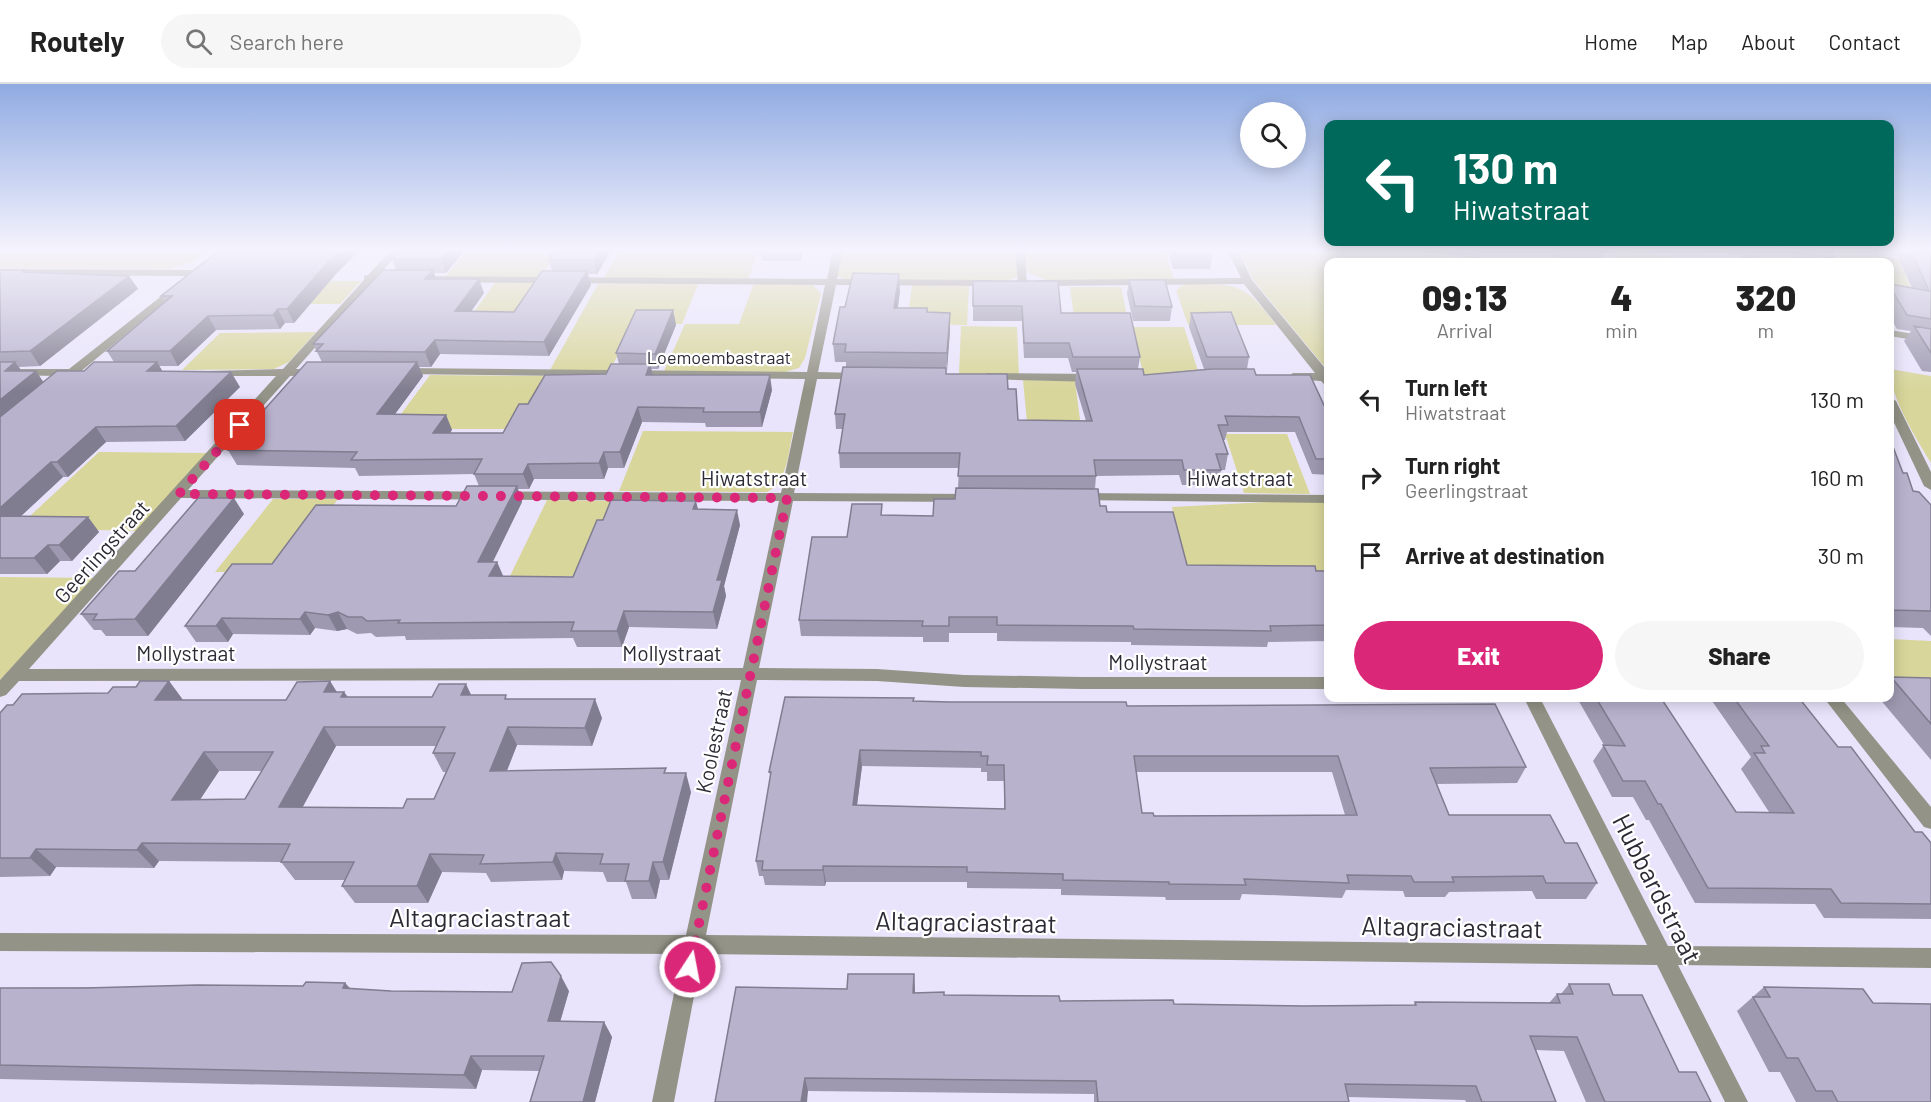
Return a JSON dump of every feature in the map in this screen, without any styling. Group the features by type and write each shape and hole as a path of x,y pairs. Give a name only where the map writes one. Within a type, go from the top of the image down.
{"street":[{"path":"54,388 164,297"},
{"name":"Geerlingstraat","path":"0,691 179,494 353,297"},
{"name":"Koolestraat","path":"663,1102 828,297"},
{"path":"1260,297 1324,374"},
{"path":"1894,334 1931,340"},
{"path":"0,372 96,373"},
{"path":"203,373 330,372"},
{"name":"Loemoembastraat","path":"386,372 876,376"},
{"path":"1277,376 1324,379"},
{"path":"974,377 1105,378"},
{"path":"1894,409 1931,486"},
{"name":"Hiwatstraat","path":"179,494 989,498"},
{"name":"Hiwatstraat","path":"1068,497 1324,499"},
{"name":"Mollystraat","path":"15,675 750,674 877,675 964,681 1071,683 1324,683"},
{"name":"Hubbardstraat","path":"1534,702 1737,1102"},
{"path":"1835,702 1931,821"},
{"name":"Altagraciastraat","path":"0,942 694,944 1214,949 1662,957 1931,958"}],"shaded area":[{"path":"261,297 347,297 340,304 253,304"},
{"path":"485,297 536,297 519,323 466,323"},
{"path":"591,297 693,297 682,324 633,324 610,371 550,370"},
{"path":"749,297 820,297 805,358 799,368 785,372 664,371 685,324 739,324"},
{"path":"911,297 968,297 967,325 907,324"},
{"path":"1071,297 1123,297 1129,326 1075,325"},
{"path":"1178,297 1252,297 1276,325 1188,325"},
{"path":"1267,297 1324,297 1324,366"},
{"path":"961,326 1017,327 1019,375 959,374"},
{"path":"1133,327 1184,327 1199,374 1143,374"},
{"path":"316,332 289,362 274,369 182,370 220,333"},
{"path":"1894,370 1931,376 1931,463 1911,430 1894,392"},
{"path":"430,375 546,376 516,429 390,429"},
{"path":"1023,380 1075,381 1082,435 1028,433"},
{"path":"643,431 793,432 783,474 774,487 767,492 619,491"},
{"path":"1225,434 1287,434 1310,494 1244,493"},
{"path":"99,452 209,453 137,531 17,528"},
{"path":"273,499 338,499 285,572 215,572"},
{"path":"547,500 615,501 583,576 510,576"},
{"path":"1288,501 1324,502 1324,581 1187,578 1172,507"},
{"path":"0,577 95,578 0,680"},
{"path":"1894,639 1931,641 1931,692 1894,692"}],"building":[{"path":"0,297 102,297 30,351 0,352"},
{"path":"171,297 298,297 287,309 278,309 273,315 208,316 170,351 107,351"},
{"path":"358,297 466,297 455,311 514,312 525,297 572,297 544,342 435,340 425,352 316,351 323,344 313,344"},
{"path":"847,297 896,297 894,308 927,308 927,312 950,313 947,353 845,352 846,344 833,344 840,307 845,307"},
{"path":"973,297 1059,297 1061,313 1130,313 1140,357 1073,357 1069,343 1024,343 1022,306 973,306"},
{"path":"1133,297 1169,297 1172,307 1135,306"},
{"path":"1896,297 1931,297 1931,319 1907,315"},
{"path":"636,310 673,310 655,354 616,353"},
{"path":"1231,312 1249,357 1207,357 1191,313"},
{"path":"1914,326 1931,329 1931,353"},
{"path":"0,362 15,362 5,371 36,371 0,400"},
{"path":"94,362 157,362 147,371 231,372 176,426 96,427 57,462 51,462 0,508 0,417 57,371 84,371"},
{"path":"307,362 417,362 377,414 446,415 433,433 503,433 519,404 528,404 545,375 606,374 611,364 650,364 646,375 770,375 760,412 703,412 704,408 638,407 620,452 604,452 599,463 528,464 523,474 474,474 482,459 351,460 357,452 228,450"},
{"path":"843,367 946,368 946,374 1007,374 1008,389 1016,389 1018,420 1092,421 1077,369 1143,369 1144,375 1212,369 1254,369 1256,375 1310,375 1324,405 1324,459 1316,459 1299,417 1225,416 1228,425 1218,425 1228,454 1216,454 1221,470 1184,470 1182,460 1094,460 1096,476 958,476 960,453 839,453 845,414 835,414"},
{"path":"1894,449 1903,473 1907,473 1913,491 1919,492 1931,505 1931,611 1894,610"},
{"path":"467,486 517,486 478,562 497,562 489,576 573,577 597,520 603,520 611,500 696,501 693,509 737,510 717,580 722,580 713,612 624,611 617,631 571,631 574,622 398,623 400,620 367,621 362,617 348,617 338,612 328,615 305,612 300,619 222,618 216,626 185,626 232,564 272,564 316,505 456,506"},
{"path":"956,488 1098,489 1100,506 1106,506 1107,512 1173,512 1187,565 1315,566 1316,571 1324,571 1324,625 1270,626 1271,631 1134,629 1133,626 997,625 997,617 949,617 949,626 922,626 923,621 799,620 812,537 847,537 852,504 882,504 881,515 933,516 934,499 955,499"},
{"path":"198,498 234,498 135,619 93,620 97,614 81,614 119,571 135,571"},
{"path":"0,516 88,517 59,545 48,545 34,558 0,558"},
{"path":"1894,677 1931,678 1931,724 1894,681"},
{"path":"140,681 169,681 155,700 286,700 297,682 330,681 324,692 344,692 341,697 432,697 439,684 466,684 461,695 506,695 505,699 595,699 585,728 508,727 490,771 666,768 664,773 686,773 663,862 653,862 649,881 625,881 629,864 600,864 603,854 556,853 553,862 480,864 484,855 430,854 417,886 342,886 354,862 281,862 290,844 142,843 137,850 36,849 30,858 0,858 0,713 7,705 13,705 22,694 108,693 113,687 136,687","holes":["324,727 445,727 433,753 455,753 434,799 407,799 403,808 279,807","204,752 273,752 245,799 172,800"]},
{"path":"785,697 914,698 913,701 949,702 1126,702 1127,706 1495,704 1526,767 1430,768 1449,815 1550,815 1565,843 1577,843 1597,883 1546,883 1543,876 1452,877 1454,882 1414,882 1411,876 1347,875 1349,883 1244,879 1246,885 1169,884 1169,882 1063,880 1063,874 967,872 967,867 823,866 823,870 762,870 763,861 756,861 771,772 769,772","holes":["860,750 981,752 981,756 988,756 987,765 1004,765 1005,809 853,805","1134,756 1338,756 1357,815 1154,816 1153,813 1142,813"]},
{"path":"1598,702 1664,702 1736,812 1794,813 1754,753 1765,753 1761,746 1769,746 1737,702 1802,702 1838,747 1851,747 1915,832 1922,832 1931,843 1931,904 1841,903 1831,889 1708,888 1661,804 1658,804 1645,781 1623,781 1603,745 1625,746"},
{"path":"551,962 561,976 548,1021 604,1022 583,1102 530,1102 544,1056 471,1056 464,1075 0,1065 0,988 303,986 306,982 345,983 343,988 391,991 512,992 522,963"},
{"path":"848,974 914,974 913,993 1059,996 1060,1001 1173,1000 1174,1004 1304,1006 1416,1005 1415,1002 1560,1003 1557,994 1573,994 1569,984 1609,984 1613,995 1642,995 1679,1072 1696,1072 1711,1102 1605,1102 1577,1037 1530,1036 1556,1102 1482,1102 1476,1086 1345,1084 1349,1102 1098,1102 1096,1081 805,1078 801,1102 715,1102 736,987 847,989"},
{"path":"1764,987 1863,989 1873,1003 1931,1004 1931,1102 1838,1102 1832,1091 1816,1091 1798,1058 1787,1058 1753,997 1770,997"}],"route":[{"path":"240,425 179,494 787,498 690,967"}]}
